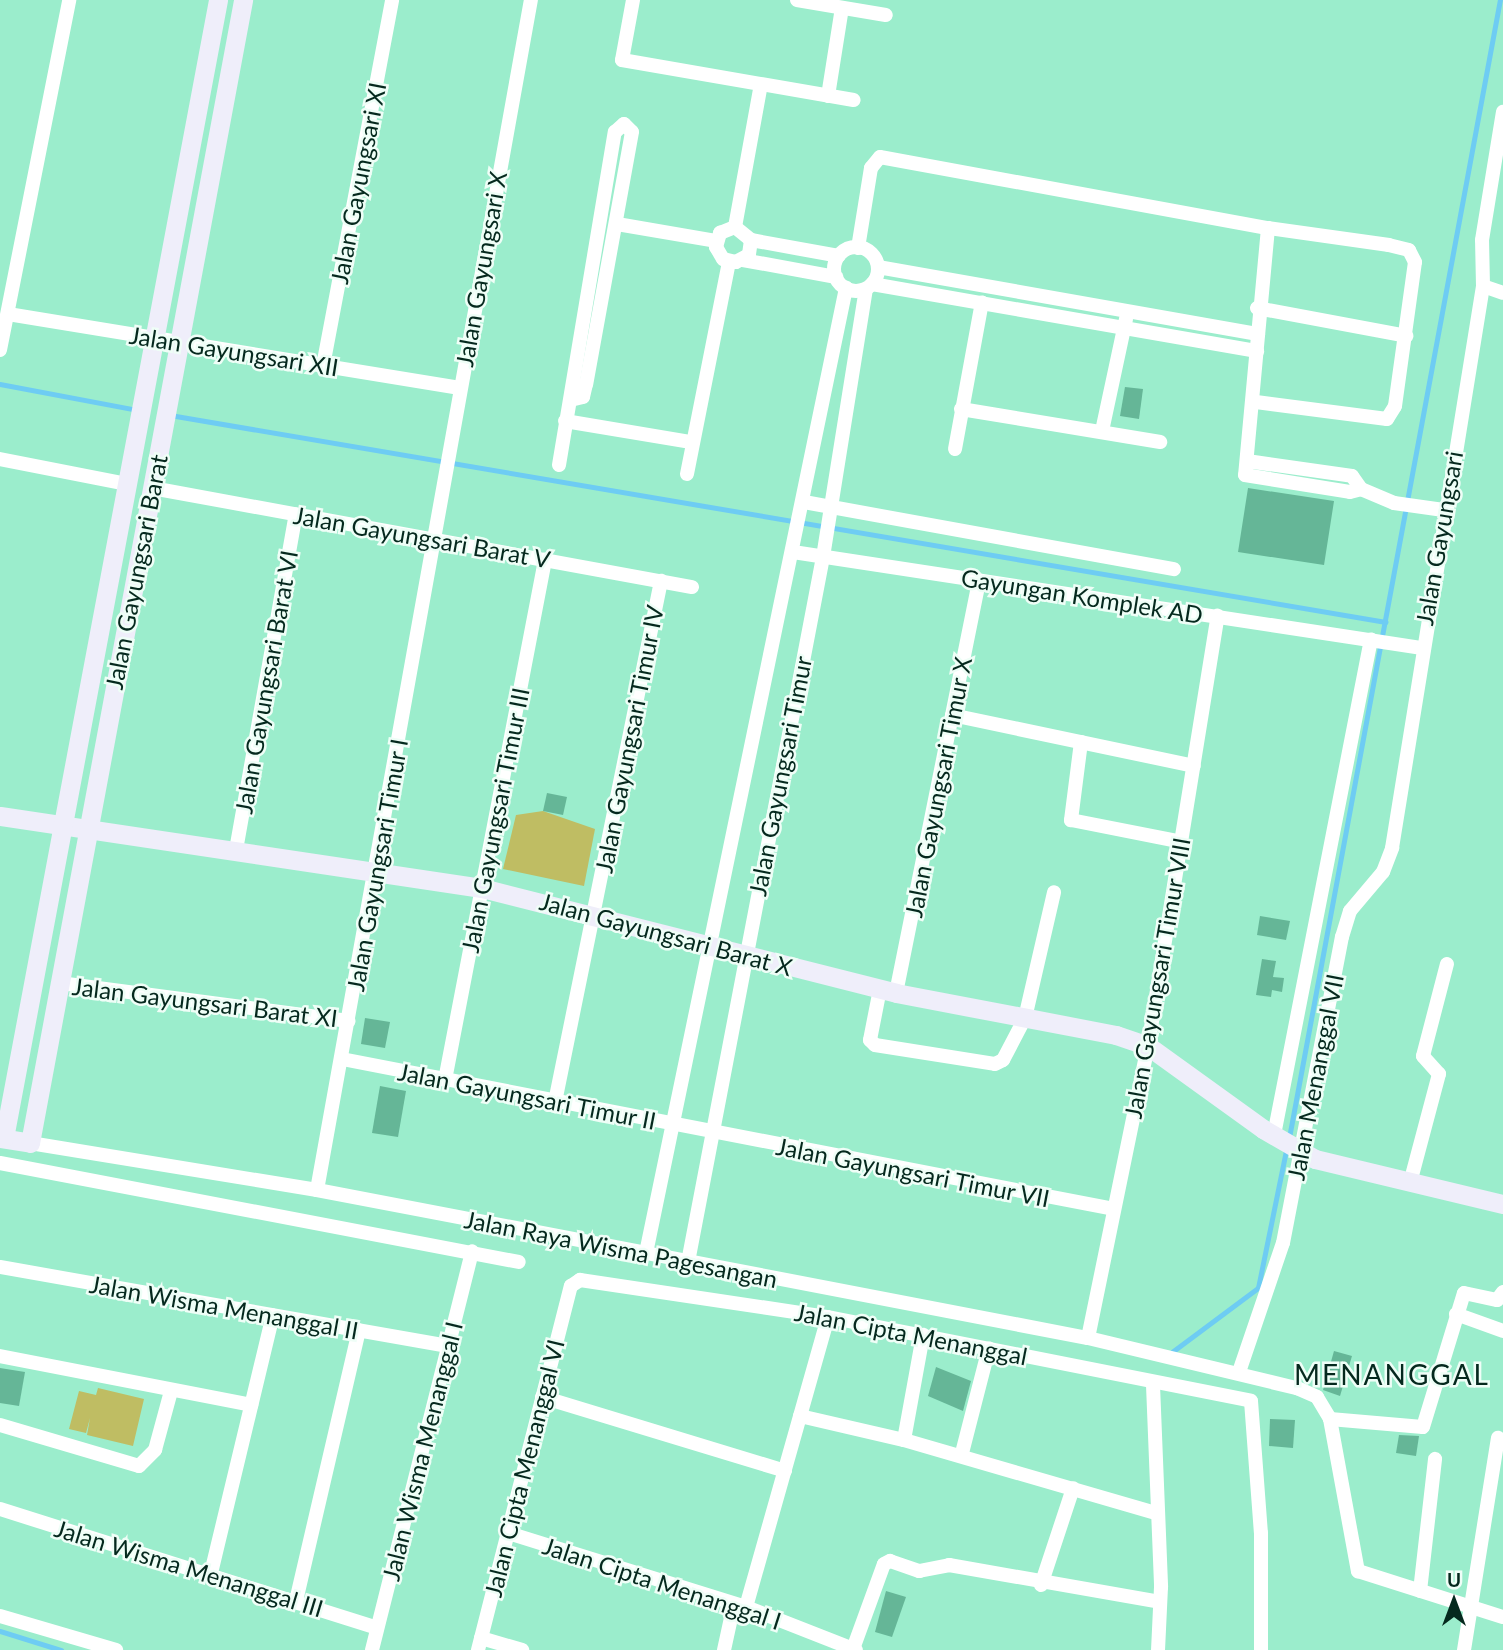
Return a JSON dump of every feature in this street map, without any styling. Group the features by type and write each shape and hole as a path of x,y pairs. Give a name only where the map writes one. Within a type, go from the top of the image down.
{"street":[{"path":"0,351 69,0"},
{"name":"Jalan Gayungsari Barat","path":"2,1138 218,0"},
{"name":"Jalan Gayungsari Barat","path":"30,1143 177,342 243,0"},
{"name":"Jalan Gayungsari XI","path":"323,366 392,0"},
{"name":"Jalan Gayungsari X","path":"432,539 531,0"},
{"path":"634,0 622,60 854,100"},
{"path":"797,0 886,15"},
{"path":"828,96 842,8"},
{"path":"617,224 716,240 735,227 761,84"},
{"name":"Jalan Gayungsari","path":"1400,790 1421,648 1483,286 1481,247 1496,194 1503,112"},
{"path":"559,465 615,132 624,124 632,132 586,384 583,397 570,400"},
{"path":"858,248 871,168 880,157 1268,228 1409,250 1415,262 1406,336 1395,406 1387,419 1256,402"},
{"path":"735,227 751,240 839,256 858,248"},
{"path":"1268,228 1257,308 1256,402 1245,475 1350,492 1361,489 1394,503 1444,510"},
{"path":"716,240 719,254 736,261 841,283 982,302 1257,351"},
{"path":"687,474 691,442 736,261 751,240"},
{"path":"858,248 875,257 878,267 869,287"},
{"path":"839,256 841,283"},
{"path":"878,267 1258,334"},
{"name":"Jalan Gayungsari Timur","path":"646,1253 803,506 841,283"},
{"path":"1483,286 1503,293"},
{"name":"Jalan Gayungsari Timur","path":"688,1262 744,955 824,551 869,287"},
{"path":"955,449 982,302"},
{"path":"1257,308 1406,336"},
{"path":"1102,431 1127,311"},
{"name":"Jalan Gayungsari XII","path":"8,314 460,388"},
{"path":"961,409 1160,442"},
{"path":"565,421 691,442"},
{"path":"0,459 128,484"},
{"name":"Jalan Gayungsari Barat V","path":"152,488 692,587"},
{"path":"803,506 1174,569"},
{"name":"Jalan Gayungsari Barat VI","path":"236,850 296,514"},
{"name":"Jalan Gayungsari Timur I","path":"317,1190 378,870 432,539"},
{"name":"Gayungan Komplek AD","path":"794,546 979,580 1421,648"},
{"name":"Jalan Gayungsari Timur III","path":"445,1080 545,560"},
{"name":"Jalan Gayungsari Timur X","path":"979,580 952,715 888,991 870,1040 875,1045 995,1064 1012,1050 1025,1018"},
{"name":"Jalan Gayungsari Timur IV","path":"555,1102 660,581"},
{"name":"Jalan Gayungsari Timur VIII","path":"1088,1338 1148,1046 1219,616"},
{"path":"1289,1144 1374,640"},
{"path":"952,715 1194,766"},
{"path":"1081,742 1071,820 1182,842"},
{"name":"Jalan Menanggal VII","path":"1239,1372 1283,1243 1289,1144 1342,937 1357,900 1389,860 1400,790"},
{"name":"Jalan Gayungsari Barat X","path":"0,816 378,870 482,888 888,991 1090,1028 1148,1046 1289,1144 1338,1167 1503,1203"},
{"path":"1025,1018 1054,892"},
{"path":"1410,1183 1439,1074 1423,1056 1447,964"},
{"name":"Jalan Gayungsari Barat XI","path":"60,983 349,1021"},
{"name":"Jalan Gayungsari Timur II","path":"342,1059 712,1134"},
{"name":"Jalan Gayungsari Timur VII","path":"712,1134 1114,1209"},
{"name":"Jalan Raya Wisma Pagesangan","path":"2,1138 317,1190 1088,1338 1239,1372 1317,1398 1330,1419"},
{"name":"Jalan Raya Wisma Pagesangan","path":"0,1163 519,1262"},
{"name":"Jalan Wisma Menanggal I","path":"372,1650 472,1251"},
{"name":"Jalan Wisma Menanggal II","path":"0,1267 448,1346"},
{"name":"Jalan Cipta Menanggal","path":"571,1286 586,1280 828,1317 989,1348 1153,1385 1251,1401 1261,1532 1261,1650"},
{"name":"Jalan Cipta Menanggal VI","path":"479,1644 571,1286"},
{"path":"1503,1292 1497,1300 1464,1293 1423,1427 1330,1419 1355,1567 1503,1618"},
{"path":"1457,1314 1503,1331"},
{"path":"211,1573 273,1315"},
{"path":"724,1650 785,1471 828,1317"},
{"path":"296,1601 359,1330"},
{"path":"904,1440 923,1335"},
{"path":"962,1453 989,1348"},
{"path":"0,1356 251,1405"},
{"path":"1153,1385 1160,1602 1157,1650"},
{"path":"0,1425 139,1466 155,1450 171,1391"},
{"path":"542,1398 785,1471"},
{"path":"800,1416 962,1453 1156,1513"},
{"path":"1464,1650 1498,1438"},
{"path":"1420,1591 1435,1459"},
{"path":"1041,1585 1073,1488"},
{"name":"Jalan Wisma Menanggal III","path":"0,1509 211,1573 377,1628"},
{"name":"Jalan Cipta Menanggal I","path":"508,1533 740,1606 823,1645 854,1650"},
{"path":"854,1650 886,1562 919,1571 956,1566 1041,1585 1160,1602"},
{"path":"0,1616 116,1650"},
{"path":"479,1644 522,1650"}],"shaded area":[{"path":"543,811 595,829 584,886 503,869 516,815"},
{"path":"98,1388 144,1399 133,1446 87,1435 90,1418 86,1433 69,1429 79,1391 96,1395"}],"building":[{"path":"1125,387 1143,389 1139,419 1120,416"},
{"path":"1248,488 1334,501 1324,565 1238,552"},
{"path":"547,793 567,797 563,815 543,811"},
{"path":"1260,916 1290,921 1286,940 1257,935"},
{"path":"1262,959 1276,961 1273,977 1284,978 1282,992 1272,990 1271,997 1256,995"},
{"path":"365,1018 390,1022 385,1048 361,1044"},
{"path":"380,1086 406,1091 398,1137 372,1133"},
{"path":"1334,1351 1352,1356 1340,1396 1323,1390"},
{"path":"936,1367 971,1381 963,1411 928,1396"},
{"path":"0,1368 25,1372 19,1406 0,1403"},
{"path":"1270,1419 1295,1420 1293,1448 1269,1446"},
{"path":"1399,1435 1419,1436 1416,1456 1396,1453"},
{"path":"886,1591 906,1597 892,1637 875,1632"}],"waterway":[{"path":"1289,1138 1500,0"},
{"path":"0,384 137,410"},
{"path":"170,415 1386,622"},
{"path":"1172,1352 1258,1288 1286,1150"},
{"path":"0,1631 61,1650"}],"district":[{"name":"MENANGGAL","path":"1392,1374"}]}
